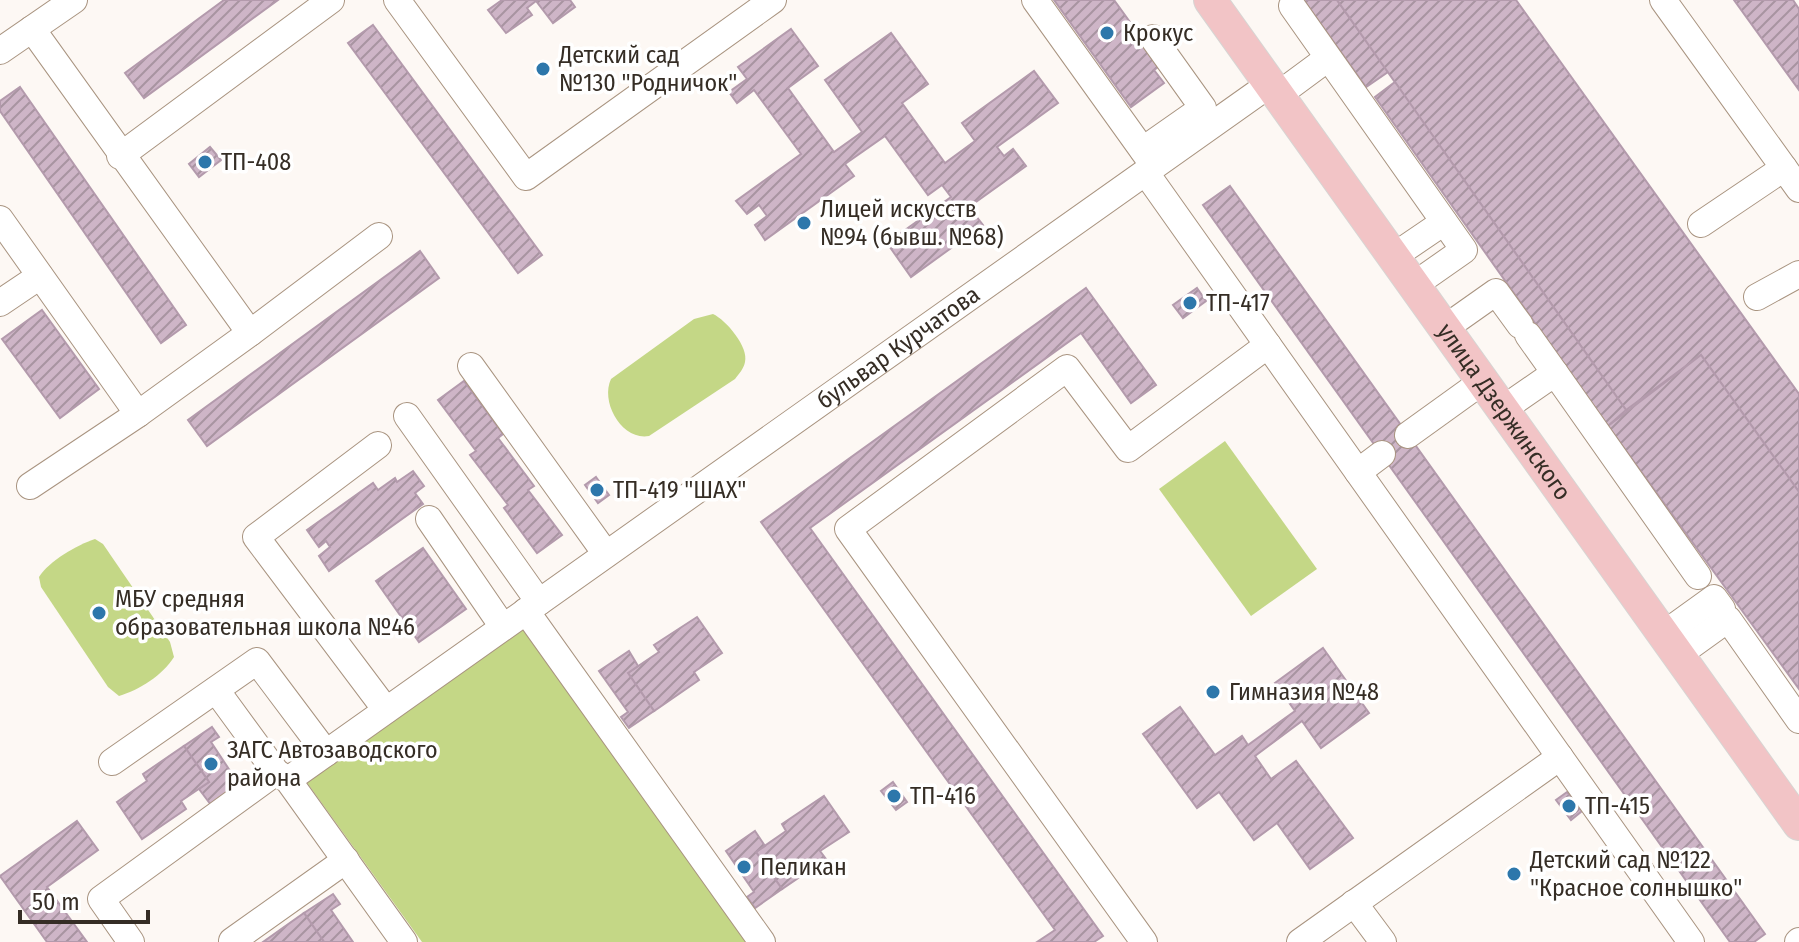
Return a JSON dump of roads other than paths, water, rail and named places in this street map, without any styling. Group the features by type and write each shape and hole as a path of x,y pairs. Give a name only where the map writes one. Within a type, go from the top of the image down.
{"main road":[{"name":"улица Дзержинского","path":"1210,0 1671,644 1794,806"}],"street":[{"path":"0,51 74,0"},
{"path":"120,156 331,0"},
{"path":"397,0 526,177 773,0"},
{"path":"1035,0 1148,163 1268,345 1691,942"},
{"path":"1663,0 1792,179 1701,224"},
{"path":"1292,6 1464,250 1414,285"},
{"path":"32,29 120,156 250,333"},
{"path":"1148,163 1203,108 1153,38"},
{"name":"бульвар Курчатова","path":"131,942 101,899 282,776 326,753 1148,163 1328,58"},
{"path":"0,219 138,414"},
{"path":"1394,256 1444,222"},
{"path":"30,486 138,414 379,236"},
{"path":"1757,297 1799,274"},
{"path":"0,303 40,276"},
{"path":"1445,328 1496,292 1555,373 1711,593 1671,644"},
{"path":"1144,942 848,529 1067,368 1128,449 1268,345"},
{"path":"471,366 606,554"},
{"path":"1503,409 1555,373"},
{"path":"1408,435 1483,381"},
{"path":"407,416 762,942"},
{"path":"378,445 256,537 386,710"},
{"path":"1358,472 1382,454"},
{"path":"429,519 503,627"},
{"path":"1671,644 1728,619 1799,720"},
{"path":"112,762 257,661 326,753"},
{"path":"216,690 346,860 404,942"},
{"path":"1300,942 1560,757"},
{"path":"232,941 346,860"},
{"path":"1354,903 1383,942"}],"place":[{"name":"Крокус","path":"1107,33"},
{"name":"Детский сад №130 \"Родничок\"","path":"543,69"},
{"name":"ТП-408","path":"205,162"},
{"name":"Лицей искусств №94 (бывш. №68)","path":"804,223"},
{"name":"ТП-417","path":"1190,303"},
{"name":"ТП-419 \"ШАХ\"","path":"597,490"},
{"name":"МБУ средняя образовательная школа №46","path":"99,613"},
{"name":"Гимназия №48","path":"1213,692"},
{"name":"ЗАГС Автозаводского района","path":"211,764"},
{"name":"ТП-416","path":"894,796"},
{"name":"ТП-415","path":"1569,806"},
{"name":"Пеликан","path":"744,867"},
{"name":"Детский сад №122 \"Красное солнышко\"","path":"1514,874"}]}
